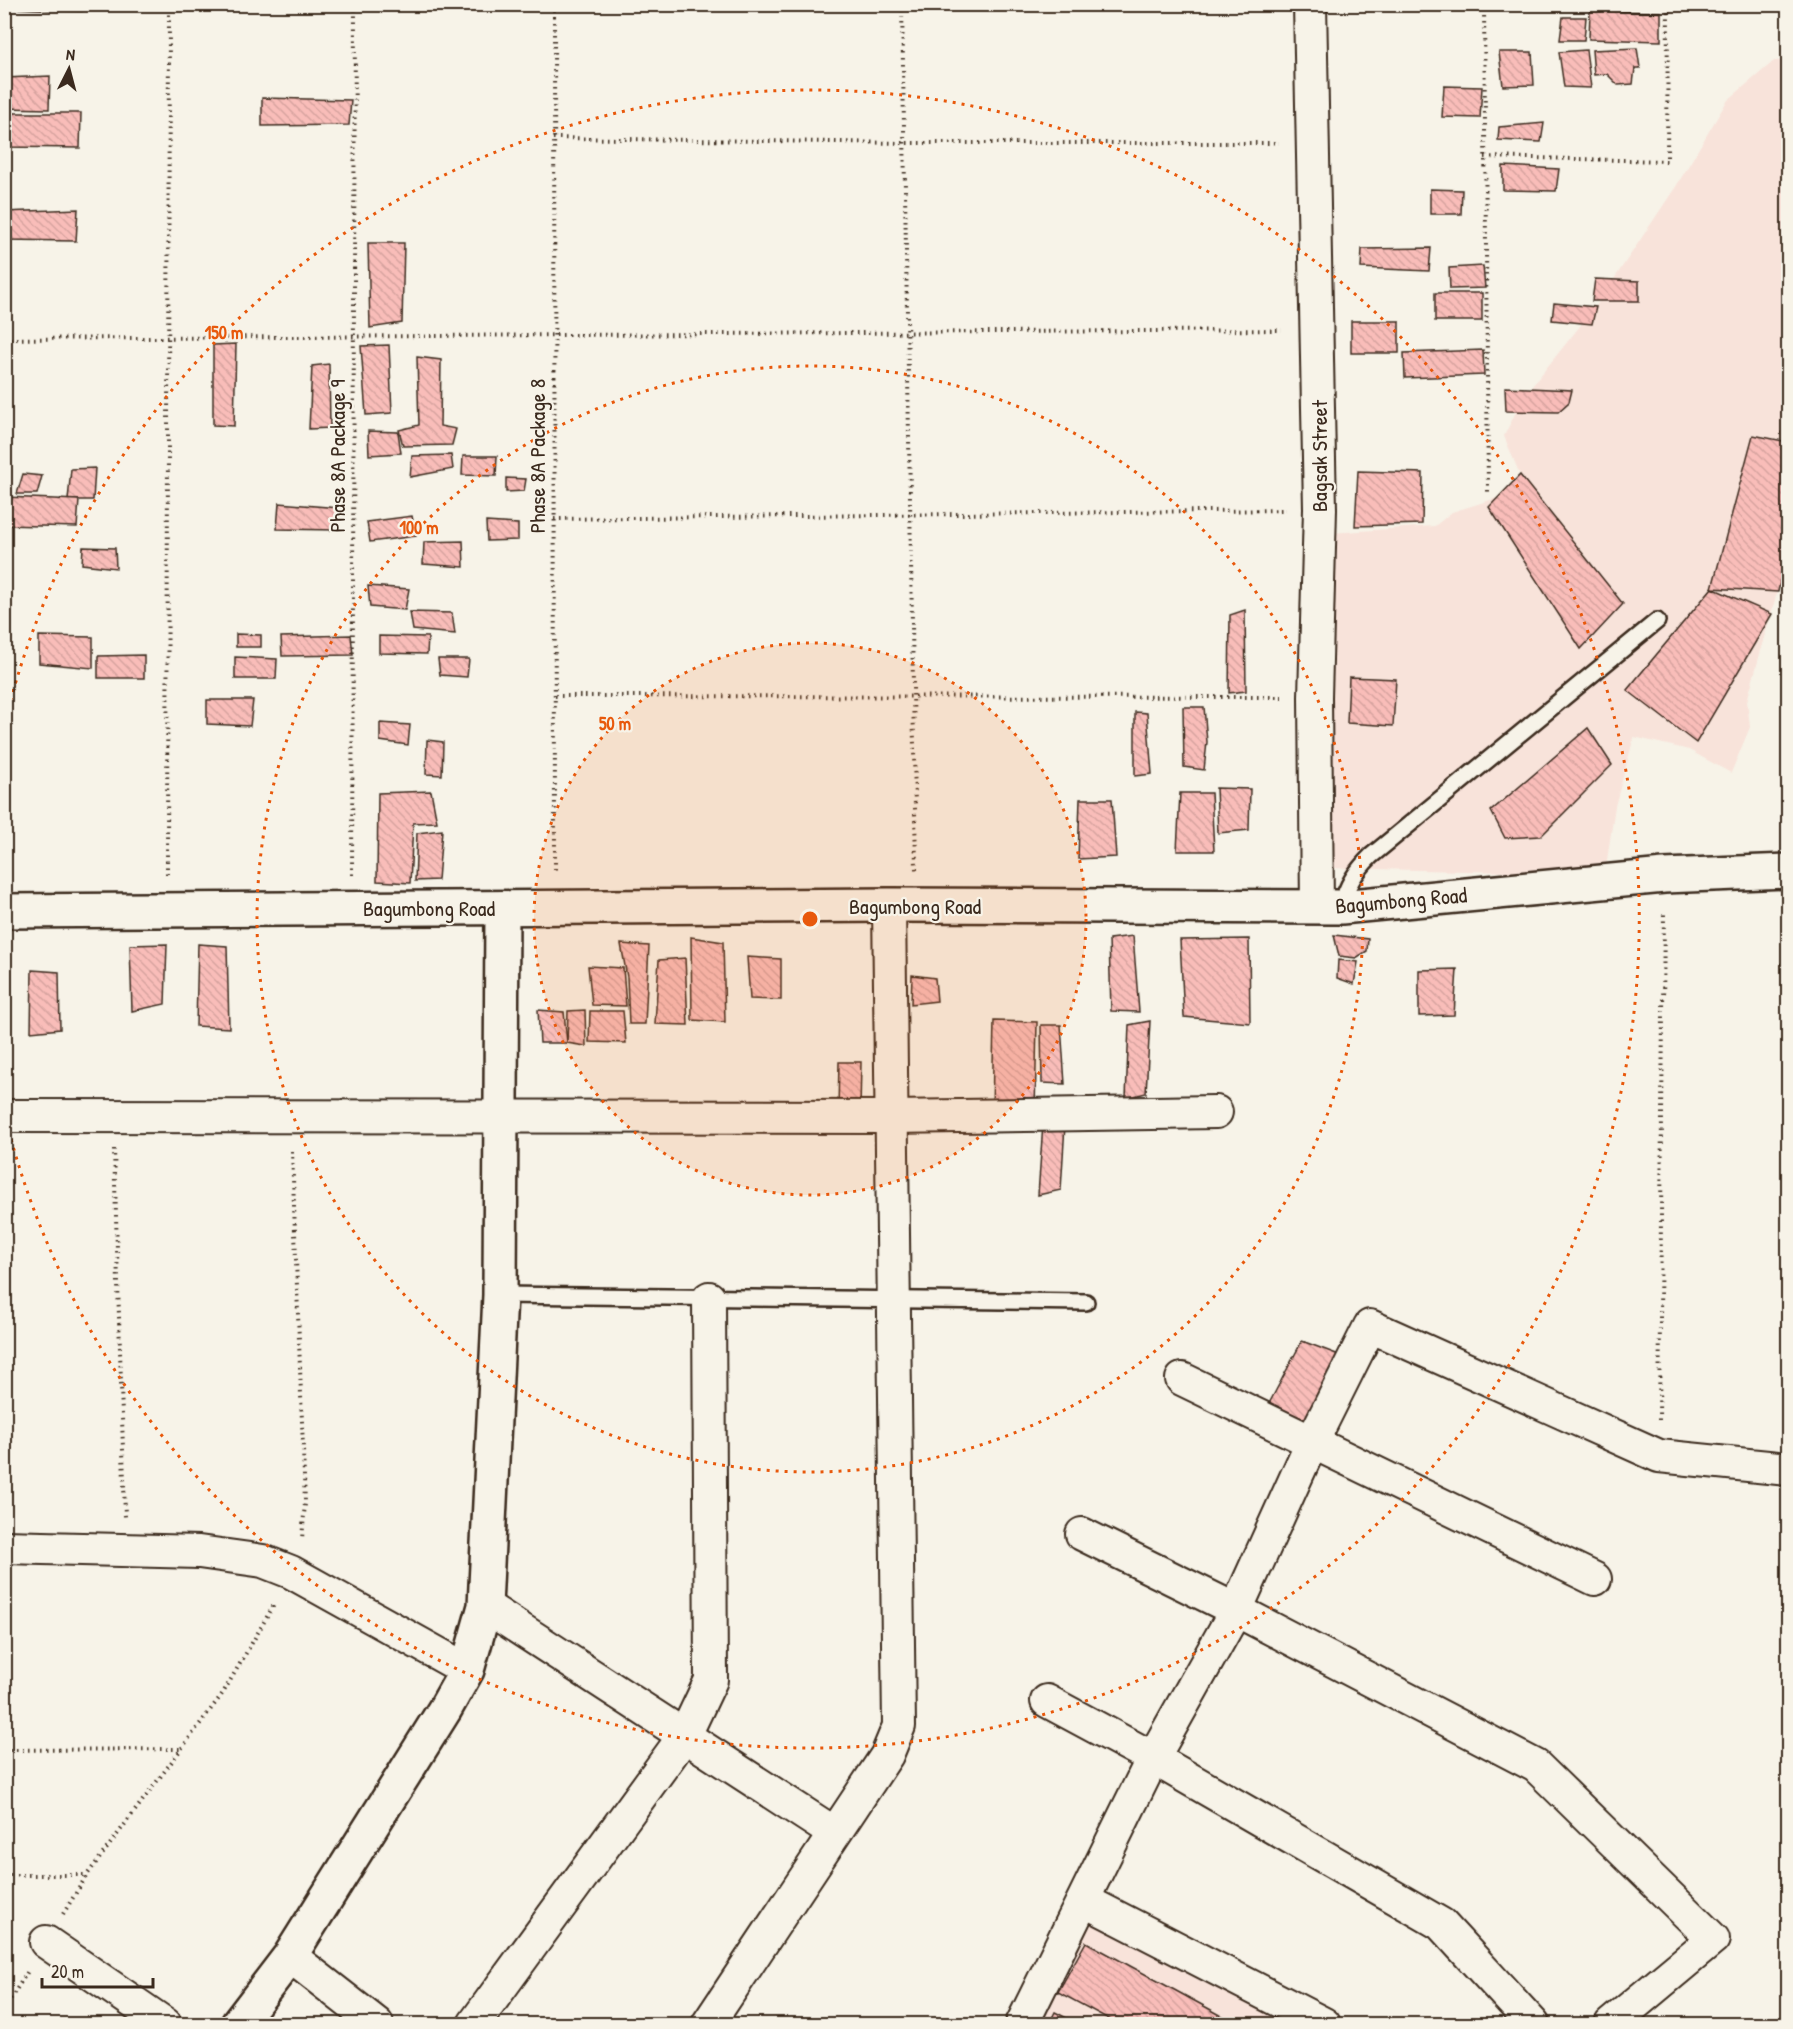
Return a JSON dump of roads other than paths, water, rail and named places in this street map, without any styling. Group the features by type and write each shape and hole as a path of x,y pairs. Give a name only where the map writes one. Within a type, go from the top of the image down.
{"street":[{"name":"Bagsak Street","path":"1310,4 1320,509 1316,697 1329,907"},
{"name":"Bagumbong Road","path":"4,911 903,905 1329,907 1664,876 1788,871"},
{"path":"708,2025 887,1755 899,1726 893,1117 903,905"},
{"path":"238,2025 290,1956 445,1709 467,1670 485,1605 500,1295 499,1114 502,908"},
{"path":"4,1116 499,1114 893,1117 1216,1112"},
{"path":"474,2025 685,1735 711,1680 709,1298"},
{"path":"1022,2025 1085,1901 1153,1758 1236,1610 1312,1442 1370,1326 1659,1456 1788,1469"},
{"path":"1182,1379 1595,1580"},
{"path":"1082,1534 1236,1610 1536,1766 1713,1939 1611,2025"},
{"path":"4,1547 235,1555 263,1561 291,1572 467,1670"},
{"path":"485,1605 834,1833"},
{"path":"1047,1701 1153,1758 1441,1924 1533,2025"},
{"path":"1085,1901 1324,2025"},
{"path":"46,1942 165,2025"},
{"path":"290,1956 377,2025"}],"lane":[{"path":"1329,907 1346,887 1355,871 1371,856 1657,621"},
{"path":"500,1295 1086,1302"}]}
